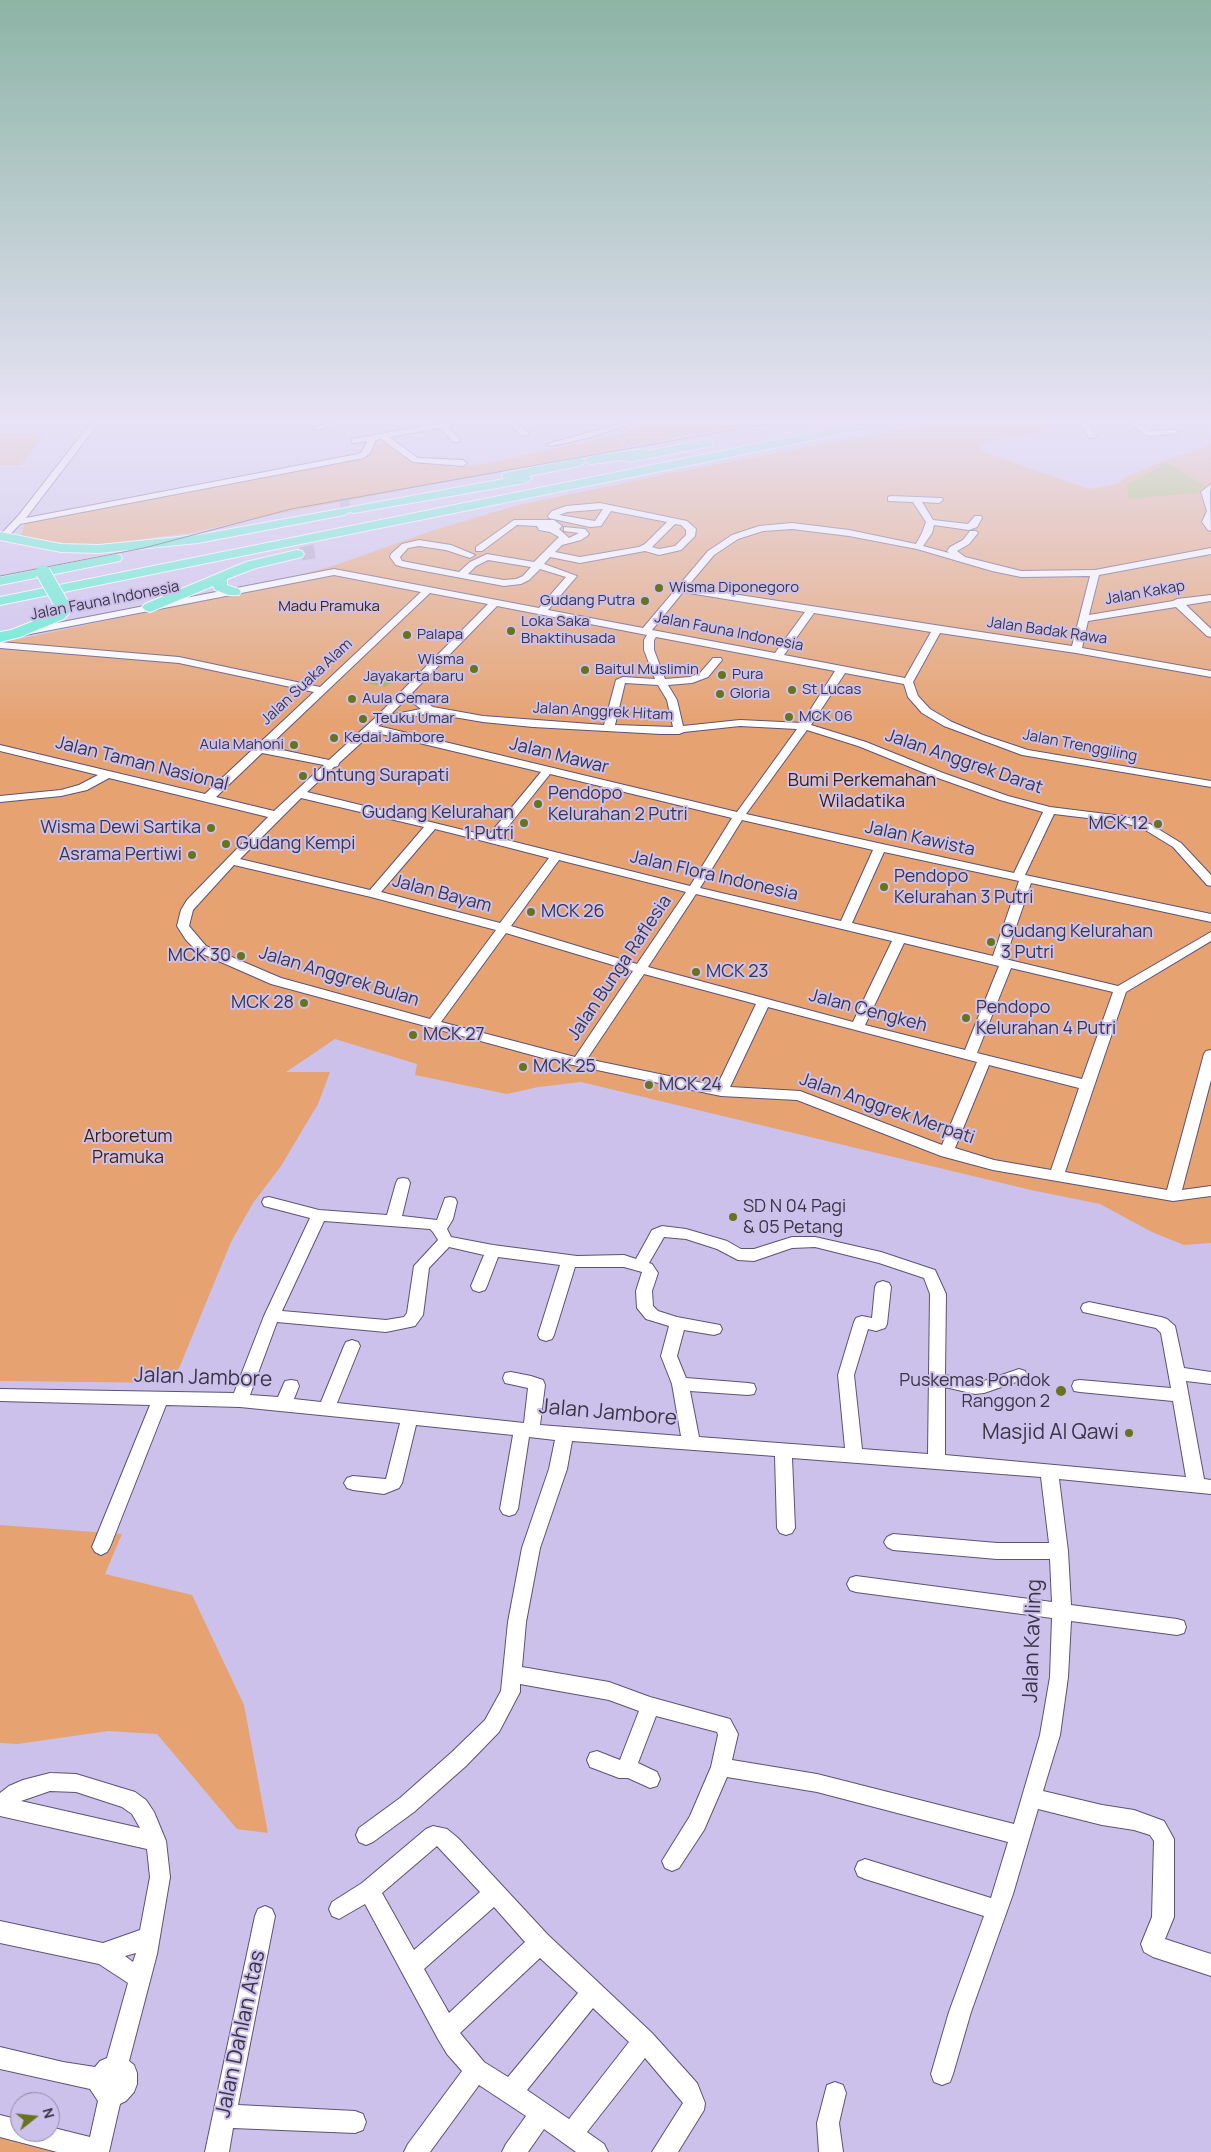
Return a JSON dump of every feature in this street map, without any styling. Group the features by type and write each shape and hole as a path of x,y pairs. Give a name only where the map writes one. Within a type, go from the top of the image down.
{"highway":[{"path":"0,591 338,524"},
{"path":"0,602 368,524"},
{"path":"315,550 426,524"},
{"path":"1,537 61,548 98,549 198,538 265,525"},
{"path":"0,581 172,547 265,525"},
{"path":"1,537 31,551 62,605 63,611 59,616 7,636"},
{"path":"150,608 218,577 251,565 301,554"},
{"path":"218,577 220,587 234,592"}],"street":[{"path":"1,537 15,524"},
{"path":"458,575 474,552 512,524"},
{"path":"536,524 584,532 578,538 560,543"},
{"path":"458,575 488,554 513,527 550,527 560,524"},
{"path":"645,548 659,552 677,549 671,538 673,524"},
{"path":"549,554 577,560 594,558 608,564 618,554 645,548 671,538 690,536 691,529 686,524"},
{"path":"918,547 927,533 929,524"},
{"path":"954,524 969,526 974,524"},
{"path":"678,722 672,700 661,682 649,650 650,632 680,588 716,549 735,537 762,528 784,525 832,530 918,547 1009,572 1095,573 1211,551"},
{"path":"398,584 414,581 432,587 477,593 542,610 572,576 540,565 426,543 412,544 401,549 395,557 399,563 406,565 504,583 518,582 526,578 540,565 565,536 550,527"},
{"path":"961,559 952,551 966,542 972,533"},
{"name":"Jalan Fauna Indonesia","path":"7,636 331,572 494,604 542,610 908,682"},
{"path":"1076,650 1095,573"},
{"name":"Jalan Badak Rawa","path":"680,588 937,630 1076,650 1211,674"},
{"name":"Jalan Suaka Alam","path":"209,797 428,590"},
{"name":"Jalan Kakap","path":"1084,619 1177,602 1211,598"},
{"path":"1177,602 1211,634"},
{"name":"Jalan Anggrek Bulan","path":"494,604 334,764 276,815 187,910 184,926 194,942 202,949 276,981 578,1062"},
{"path":"778,656 811,610"},
{"path":"908,682 937,630"},
{"path":"0,645 179,660 321,690"},
{"path":"611,719 620,682 623,680 682,682 704,675 717,660"},
{"name":"Jalan Bunga Raflesia","path":"578,1062 693,890 739,816 805,726 842,669"},
{"name":"Jalan Trenggiling","path":"908,682 913,697 926,711 948,724 979,737 1035,755 1211,784"},
{"name":"Jalan Anggrek Hitam","path":"406,693 430,710 483,719 611,719 661,732 678,722 805,726"},
{"path":"375,724 430,710"},
{"name":"Jalan Mawar","path":"375,724 547,771 739,816"},
{"name":"Jalan Anggrek Darat","path":"805,726 862,744 948,779 1004,798 1050,810 1122,819 1146,826 1176,845 1211,882"},
{"name":"Jalan Taman Nasional","path":"0,748 209,797 276,815"},
{"path":"259,749 334,764"},
{"path":"491,840 547,771"},
{"path":"0,799 83,788 108,774"},
{"name":"Jalan Flora Indonesia","path":"300,794 693,890 846,924 1120,990"},
{"path":"969,1056 1003,962 1022,879 1050,810"},
{"name":"Jalan Kawista","path":"739,816 1022,879 1211,918"},
{"path":"373,894 432,825"},
{"path":"846,924 880,848"},
{"path":"433,1024 556,856"},
{"name":"Jalan Bayam","path":"233,861 373,894 503,928 641,969"},
{"path":"1056,1176 1120,990 1211,936"},
{"path":"857,1027 900,938"},
{"name":"Jalan Cengkeh","path":"641,969 857,1027 1087,1085"},
{"path":"721,1092 764,1002"},
{"path":"1178,1196 1211,1054"},
{"path":"946,1152 984,1060"},
{"name":"Jalan Anggrek Merpati","path":"578,1062 721,1092 800,1096 946,1152 993,1165 1178,1196 1211,1191"},
{"path":"394,1221 403,1183"},
{"path":"269,1202 319,1215 434,1224 443,1234 493,1251 569,1261 619,1261 640,1265 649,1272 644,1291 645,1308 652,1315 677,1323 714,1328"},
{"path":"272,1316 386,1326 409,1322 416,1315 422,1266 443,1234 450,1202"},
{"path":"240,1400 272,1316 319,1215"},
{"path":"640,1265 657,1234 662,1231 686,1234 722,1245 738,1254 754,1255 792,1242 815,1242 882,1258 927,1272 933,1276 938,1294 936,1461"},
{"path":"479,1286 493,1251"},
{"path":"546,1335 569,1261"},
{"path":"854,1455 848,1411 846,1375 862,1322 879,1324 882,1287"},
{"path":"1089,1308 1166,1325 1169,1330 1181,1395 1204,1486"},
{"path":"677,1323 676,1335 669,1356 680,1384 691,1442"},
{"path":"326,1409 352,1346"},
{"path":"1177,1374 1211,1378"},
{"path":"937,1379 960,1385 984,1388 1002,1383 1019,1375"},
{"path":"509,1509 537,1385 511,1378"},
{"path":"680,1384 748,1389"},
{"path":"284,1404 290,1386"},
{"path":"1080,1386 1181,1395"},
{"name":"Jalan Jambore","path":"0,1395 240,1400 565,1433 783,1451 936,1461 1204,1486"},
{"path":"101,1548 161,1398"},
{"path":"353,1483 384,1487 393,1483 410,1417"},
{"path":"366,1835 407,1805 459,1759 492,1726 508,1697 517,1622 531,1548 558,1469 565,1433"},
{"path":"783,1451 786,1528"},
{"name":"Jalan Kavling","path":"942,2074 960,2012 1000,1902 1021,1836 1052,1725 1060,1677 1062,1611 1058,1551 1049,1472"},
{"path":"893,1542 997,1551 1058,1551"},
{"path":"856,1584 1177,1627"},
{"path":"512,1674 608,1691 650,1706 723,1725 728,1734 721,1767 697,1823 672,1861"},
{"path":"626,1770 650,1706"},
{"path":"597,1760 619,1769 630,1769 650,1780"},
{"path":"721,1767 817,1783 1021,1836"},
{"path":"0,1806 16,1793 30,1787 50,1782 76,1783 128,1799 139,1806 147,1818 156,1841 160,1877 139,1978 109,2081 100,2152 60,2142"},
{"path":"1031,1798 1102,1815 1134,1820 1157,1828 1164,1839 1162,1916 1152,1944 1153,1946 1211,1965"},
{"path":"0,1806 156,1841"},
{"path":"339,1909 369,1890 436,1835 440,1836 451,1845 495,1892 540,1943 591,1994 644,2041 689,2091 694,2104 687,2120 664,2152"},
{"path":"865,1869 1000,1902"},
{"path":"369,1890 455,2046 476,2070 511,2092 596,2152"},
{"path":"411,1967 495,1892"},
{"name":"Jalan Dahlan Atas","path":"217,2152 265,1916"},
{"path":"0,1932 103,1954 139,1978"},
{"path":"103,1954 149,1937"},
{"path":"446,2031 540,1943"},
{"path":"511,2092 591,1994"},
{"path":"571,2134 644,2041"},
{"path":"0,2058 109,2081"},
{"path":"416,2152 476,2070"},
{"path":"831,2152 828,2123 835,2093"},
{"path":"514,2152 541,2114"},
{"path":"224,2116 355,2122"}],"green space":[{"path":"24,524 230,524 191,533 88,546 20,537"},
{"name":"Bumi Perkemahan Wiladatika","path":"453,524 1211,524 1211,1243 1184,1245 1152,1232 1100,1204 1031,1190 581,1082 538,1087 507,1094 415,1075 417,1064 335,1039 286,1072 330,1072 318,1104 281,1166 253,1203 231,1242 173,1383 0,1381 0,643 190,603 333,566"},
{"path":"0,1525 122,1534 105,1574 192,1595 244,1705 268,1833 237,1829 157,1734 108,1731 17,1744 0,1743"},
{"path":"0,2135 10,2137 10,2142 29,2142 70,2152 0,2152"}],"shaded area":[{"path":"382,671 399,675 386,687 369,684"}],"tunnel":[{"path":"301,554 315,551"}],"tram line":[{"path":"0,576 144,548 233,524"}],"place":[{"name":"Wisma Diponegoro","path":"659,588"},
{"name":"Gudang Putra","path":"645,601"},
{"name":"Loka Saka Bhaktihusada","path":"511,631"},
{"name":"Palapa","path":"407,635"},
{"name":"Wisma Jayakarta baru","path":"474,669"},
{"name":"Baitul Muslimin","path":"585,670"},
{"name":"Pura","path":"722,675"},
{"name":"St Lucas","path":"792,690"},
{"name":"Gloria","path":"720,694"},
{"name":"Aula Cemara","path":"352,699"},
{"name":"MCK 06","path":"789,717"},
{"name":"Teuku Umar","path":"363,719"},
{"name":"Kedai Jambore","path":"334,738"},
{"name":"Aula Mahoni","path":"294,745"},
{"name":"Untung Surapati","path":"303,776"},
{"name":"Pendopo Kelurahan 2 Putri","path":"538,804"},
{"name":"Gudang Kelurahan 1 Putri","path":"524,823"},
{"name":"MCK 12","path":"1158,824"},
{"name":"Wisma Dewi Sartika","path":"211,828"},
{"name":"Gudang Kempi","path":"226,844"},
{"name":"Asrama Pertiwi","path":"192,855"},
{"name":"Pendopo Kelurahan 3 Putri","path":"884,887"},
{"name":"MCK 26","path":"531,912"},
{"name":"Gudang Kelurahan 3 Putri","path":"991,942"},
{"name":"MCK 30","path":"241,956"},
{"name":"MCK 23","path":"696,972"},
{"name":"MCK 28","path":"304,1003"},
{"name":"Pendopo Kelurahan 4 Putri","path":"966,1018"},
{"name":"MCK 27","path":"413,1035"},
{"name":"MCK 25","path":"523,1067"},
{"name":"MCK 24","path":"649,1085"},
{"name":"SD N 04 Pagi & 05 Petang","path":"733,1217"},
{"name":"Puskemas Pondok Ranggon 2","path":"1061,1391"},
{"name":"Masjid Al Qawi","path":"1129,1433"}],"park label":[{"name":"Madu Pramuka","path":"329,607"},
{"name":"Arboretum Pramuka","path":"128,1147"}]}
